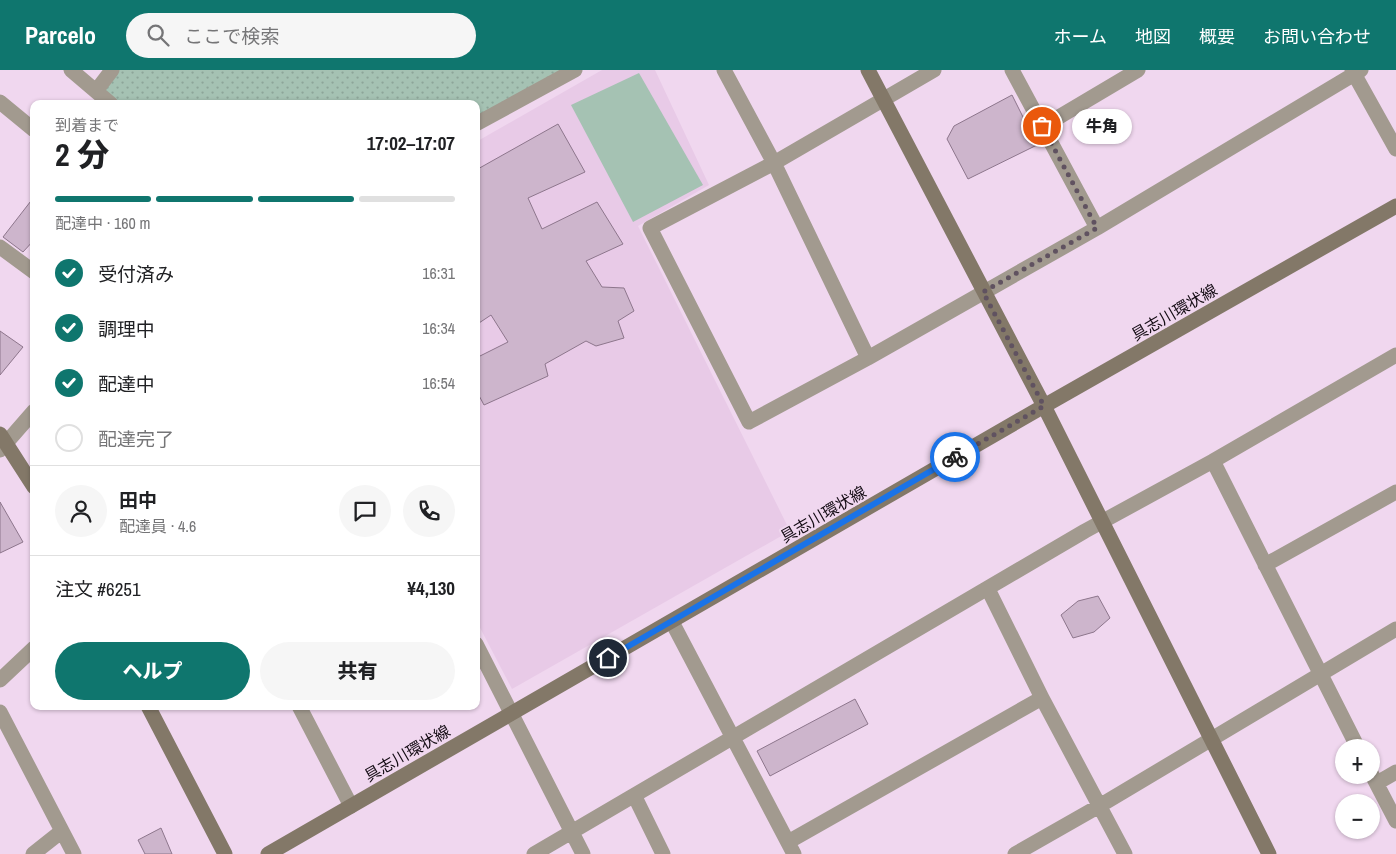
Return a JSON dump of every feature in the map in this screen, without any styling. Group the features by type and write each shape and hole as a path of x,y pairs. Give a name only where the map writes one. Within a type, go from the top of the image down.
{"main road":[{"path":"868,70 1044,406 1210,740 1269,854"},
{"name":"具志川環状線","path":"268,854 1044,406 1396,206"},
{"path":"2,442 30,480"},
{"path":"150,710 225,854"}],"street":[{"path":"71,70 106,100"},
{"path":"96,91 112,70"},
{"path":"480,122 574,70"},
{"path":"724,70 774,163 868,358"},
{"path":"934,70 774,163 650,228 749,422 868,358 1097,228 1356,71 1396,150"},
{"path":"1012,70 1097,228"},
{"path":"1042,126 1138,70"},
{"path":"0,102 30,127"},
{"path":"0,247 30,269"},
{"path":"534,854 635,797 1101,522 1213,461 1396,355"},
{"path":"2,442 30,415"},
{"path":"1213,461 1353,739"},
{"path":"1266,565 1396,492"},
{"path":"988,589 1042,698 1101,805 1125,854"},
{"path":"672,622 791,848 1042,698"},
{"path":"1015,854 1101,805 1396,629"},
{"path":"0,680 30,652"},
{"path":"480,652 583,854"},
{"path":"301,710 351,806"},
{"path":"0,712 74,854"},
{"path":"1380,776 1396,772"},
{"path":"1377,784 1396,821"},
{"path":"635,797 663,854"},
{"path":"33,854 62,831"}],"shaded area":[{"path":"602,70 655,70 709,185 638,226 790,531 512,689 480,628 480,140"}],"green space":[{"path":"112,70 562,70 480,121 480,100 106,100 96,91"},
{"path":"639,73 703,185 633,222 571,105"}],"building":[{"path":"1012,95 1037,145 968,179 947,139 954,126"},
{"path":"558,124 585,172 528,198 542,229 597,202 623,244 586,261 602,287 624,288 634,311 618,321 624,338 596,346 586,341 545,364 548,376 484,405 480,398 480,356 508,342 491,315 480,322 480,168"},
{"path":"30,202 30,244 23,252 3,237"},
{"path":"0,331 23,347 0,375"},
{"path":"0,502 23,542 0,553"},
{"path":"1098,596 1110,618 1094,632 1073,638 1061,615 1078,601"},
{"path":"855,699 868,724 770,776 757,751"},
{"path":"161,828 172,854 145,854 138,840"}],"way so far":[{"path":"955,457 1044,406 983,292 1097,228 1042,126"}],"place":[{"name":"牛角","path":"1042,126"}],"route":[{"path":"608,658 955,457"}]}
